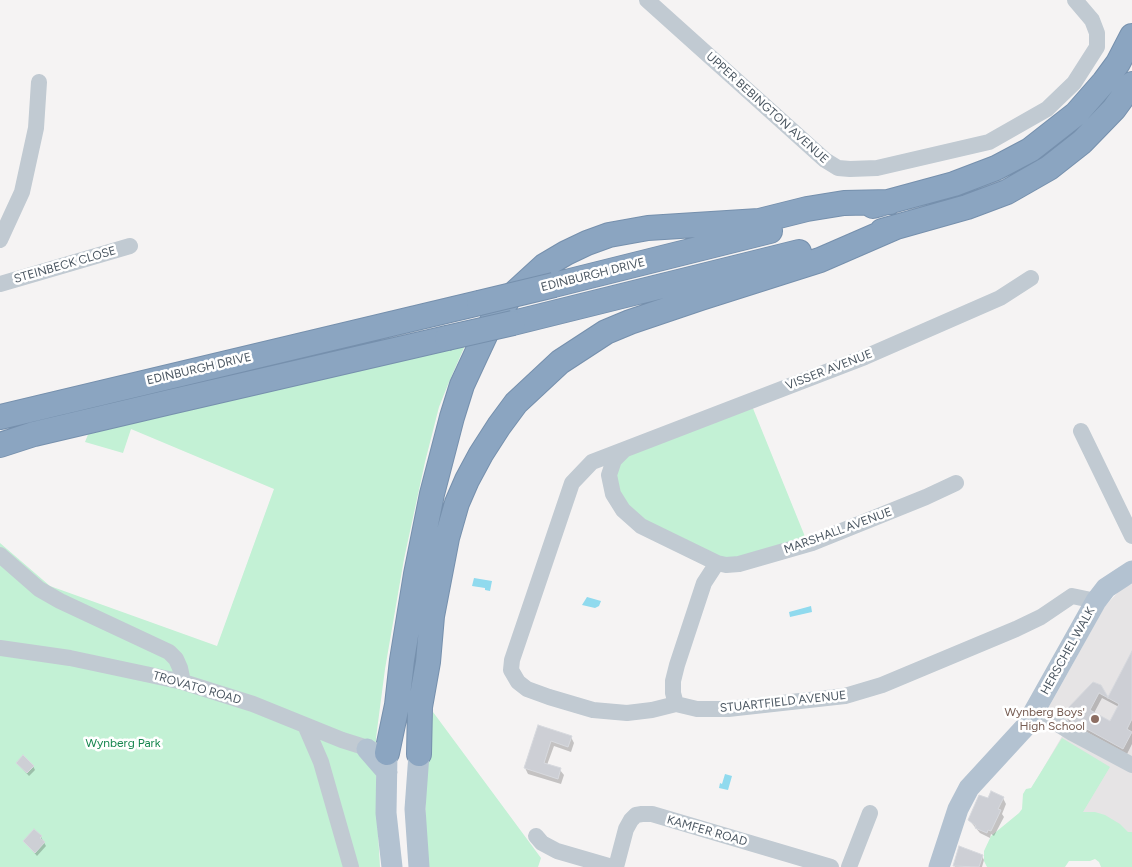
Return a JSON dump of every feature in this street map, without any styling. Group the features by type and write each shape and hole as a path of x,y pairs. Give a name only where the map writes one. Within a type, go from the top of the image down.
{"highway":[{"name":"EDINBURGH DRIVE","path":"0,417 554,285 890,202 954,184 996,168 1030,150 1076,114 1118,63 1132,36"},
{"name":"EDINBURGH DRIVE","path":"0,445 82,423 513,323 896,227 967,207 1007,192 1049,168 1082,142 1114,109 1132,84"},
{"path":"381,758 397,705 402,660 416,574 432,494 452,418 462,385 490,325 509,298 544,266 573,249 610,235 648,228 759,221 807,209 844,203 890,202"},
{"path":"419,754 420,707 428,662 432,616 447,538 457,503 481,454 498,426 516,404 560,362 606,332 701,298 820,260 896,227"},
{"path":"381,758 399,748 409,738 420,707"}],"main road":[{"name":"HERSCHEL WALK","path":"939,867 964,794 973,782 1022,731 1096,601 1106,588 1132,571"},
{"path":"419,754 415,809 419,867"},
{"path":"381,758 409,772 417,781"},
{"path":"381,758 392,867"}],"street":[{"name":"UPPER BEBINGTON AVENUE","path":"647,0 825,160 838,168 845,169 876,168 988,142 1047,109 1074,83 1097,47 1097,33 1092,20 1075,0"},
{"path":"0,240 22,192 36,128 39,82"},
{"name":"STEINBECK CLOSE","path":"0,284 130,246"},
{"name":"VISSER AVENUE","path":"623,451 865,357 1000,298 1031,278"},
{"path":"1081,431 1132,536"},
{"path":"623,451 614,460 610,475 614,498 630,518 642,526 717,563 704,583 677,665 673,681 673,693 676,704"},
{"name":"STUARTFIELD AVENUE","path":"623,451 592,462 572,483 512,660 511,670 518,682 527,689 549,697 593,710 626,713 652,710 676,704 697,709 728,709 845,696 891,681 1016,629 1041,617 1072,596 1096,601"},
{"path":"572,483 583,474 594,472 610,475"},
{"name":"MARSHALL AVENUE","path":"717,563 726,565 739,564 812,543 956,483"},
{"path":"0,555 39,589 60,601 169,652 176,659 183,682"},
{"name":"TROVATO ROAD","path":"0,648 70,658 183,682 253,704 381,758"},
{"path":"1035,710 1072,733 1132,765"},
{"path":"304,725 321,762 352,867"},
{"path":"321,762 342,740"},
{"path":"849,867 870,813"},
{"name":"KAMFER ROAD","path":"616,867 626,829 631,820 636,815 652,814 831,867"},
{"path":"536,836 542,843 557,851 612,867"}],"shaded area":[{"name":"Wynberg Boys' High School","path":"1132,584 1132,854 1030,791 1068,726 1046,712 1105,606 1122,588"}],"green space":[{"name":"Wynberg Park","path":"467,341 439,407 425,462 404,559 385,669 376,738 376,799 380,867 0,867 0,543 50,586 217,646 274,489 131,429 123,453 85,442 89,432"},
{"path":"750,401 808,544 735,567 629,515 611,470 615,460"},
{"path":"433,712 541,858 538,867 429,867 425,825 427,747"},
{"path":"1062,738 1110,767 1083,812 1095,812 1105,815 1120,824 1128,832 1132,832 1132,867 1101,867 1095,859 1090,861 1069,861 1065,867 987,867 984,861 984,851 991,836 1022,809 1023,794 1026,789 1031,788"}],"water":[{"path":"474,578 492,581 490,591 485,590 485,588 472,586"},
{"path":"587,597 601,601 599,606 595,608 582,605"},
{"path":"811,606 812,612 790,617 789,612"},
{"path":"725,774 732,776 728,790 719,788"}],"building":[{"path":"1132,651 1132,719 1127,729 1132,732 1123,749 1065,717 1068,708 1093,682 1101,685 1108,697","holes":["1099,693 1119,704 1110,721 1090,710"]},
{"path":"538,725 572,736 568,747 551,741 544,763 561,768 558,779 524,768"},
{"path":"23,755 34,766 27,773 16,763"},
{"path":"991,791 1004,797 998,809 1001,810 991,831 988,830 987,833 975,828 976,826 968,820 979,795 988,798"},
{"path":"34,829 42,836 40,838 45,842 35,853 23,841"},
{"path":"959,846 983,855 979,867 953,866"}],"place":[{"name":"Wynberg Boys' High School","path":"1095,719"}]}
